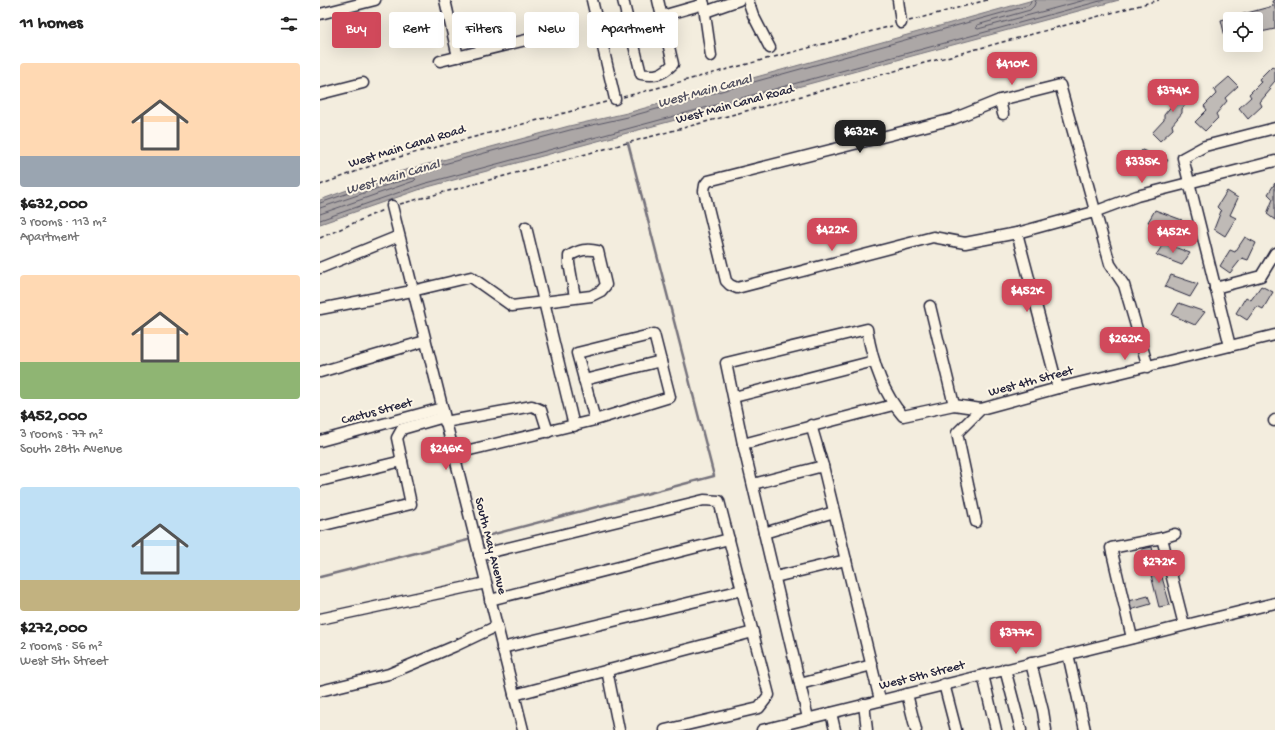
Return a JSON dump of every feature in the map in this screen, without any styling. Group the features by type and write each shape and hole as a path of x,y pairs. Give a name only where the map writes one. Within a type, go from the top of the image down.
{"street":[{"path":"320,14 375,0"},
{"path":"445,0 458,57"},
{"path":"592,0 615,99"},
{"path":"623,0 626,12"},
{"path":"658,0 661,12"},
{"path":"677,12 704,5 739,0"},
{"path":"748,0 752,15 770,48"},
{"path":"898,0 901,23"},
{"path":"704,5 711,56"},
{"path":"440,61 524,41"},
{"path":"635,48 641,74 650,76 664,72 673,64 669,48"},
{"path":"320,94 363,83"},
{"path":"1148,367 1124,285 1110,264 1094,212 1060,85 1000,100 953,119 708,181 705,185 704,191 726,281 730,285 737,288 933,237 965,243 1017,233 1094,212 1137,196 1275,161"},
{"path":"1000,100 1003,114"},
{"path":"1230,346 1183,158 1205,146 1275,128"},
{"name":"South May Avenue","path":"392,206 412,291 523,730"},
{"path":"526,227 574,426"},
{"path":"1017,233 1058,388"},
{"path":"320,268 399,236"},
{"path":"320,309 412,291 471,277 512,306 591,296 601,291 606,285 598,251 591,249 579,250 570,256 569,263 575,297"},
{"path":"1215,288 1261,276 1275,253"},
{"path":"930,306 954,405"},
{"path":"808,718 743,444 726,363 867,329 874,361 893,405 903,416 954,405 980,409"},
{"path":"454,454 574,426 595,420 670,398 654,334 577,353 595,420"},
{"name":"West 4th Street","path":"980,409 1058,388 1275,335"},
{"path":"320,372 425,341"},
{"path":"584,380 661,361"},
{"path":"734,397 874,361"},
{"path":"743,444 811,425 893,405"},
{"path":"320,526 411,504 397,438 402,428 444,416 532,406 542,410 548,432"},
{"path":"976,522 957,433 980,409"},
{"name":"Cactus Street","path":"320,441 444,416"},
{"path":"811,425 823,466 880,700"},
{"path":"320,481 402,461"},
{"path":"753,484 823,466"},
{"path":"479,555 704,500 719,501 769,695 759,708 665,730"},
{"path":"764,533 834,512"},
{"path":"1132,638 1111,548 1175,534"},
{"path":"1162,538 1184,625"},
{"path":"490,600 729,539"},
{"path":"775,578 846,560"},
{"path":"320,619 486,583"},
{"path":"502,648 742,590"},
{"name":"West 5th Street","path":"762,730 1275,603"},
{"path":"320,692 389,674 455,646 497,626"},
{"path":"514,695 753,632"},
{"path":"1068,654 1085,730"},
{"path":"1031,663 1043,711 1046,730"},
{"path":"800,684 872,665"},
{"path":"1005,669 1021,730"},
{"path":"607,670 619,730"},
{"path":"983,675 996,730"},
{"path":"944,684 956,730"},
{"path":"907,694 916,730"},
{"path":"864,704 867,730"},
{"path":"831,713 835,730"}],"path":[{"name":"West Main Canal Road","path":"320,184 384,161 987,0"},
{"name":"West Main Canal Road","path":"320,238 392,206 1159,0"}],"water":[{"name":"West Main Canal","path":"1033,0 1119,0 424,188 320,224 320,200 391,174 569,126 627,113"}],"building":[{"path":"1275,0 1275,29 1263,32 1263,12 1251,12 1273,6 1272,1"},
{"path":"1272,66 1275,68 1275,81 1269,88 1271,89 1260,102 1262,106 1248,119 1239,108 1251,97 1249,94 1261,82 1259,79"},
{"path":"1229,77 1238,86 1225,98 1227,101 1216,114 1218,118 1205,131 1195,122 1207,110 1204,106 1216,94 1214,90"},
{"path":"1185,87 1192,95 1182,109 1182,113 1172,125 1173,129 1160,141 1152,133 1164,120 1164,115 1173,104 1169,98"},
{"path":"1142,150 1168,160 1159,173 1135,163"},
{"path":"1275,183 1275,220 1267,214 1273,199 1268,194"},
{"path":"1227,191 1238,198 1230,215 1236,218 1225,236 1214,229 1221,211 1217,207"},
{"path":"1155,210 1182,220 1174,232 1148,222"},
{"path":"1245,237 1256,243 1248,260 1242,258 1230,273 1220,266 1230,250 1235,252"},
{"path":"1164,243 1190,253 1182,265 1156,255"},
{"path":"1171,275 1198,284 1190,297 1165,287"},
{"path":"1261,286 1273,292 1263,309 1257,306 1247,320 1236,313 1246,297 1251,300"},
{"path":"1179,303 1205,312 1195,325 1172,315"},
{"path":"1152,547 1154,557 1145,559 1142,549"},
{"path":"1157,560 1170,605 1159,607 1148,563"},
{"path":"1148,596 1151,604 1130,610 1129,601"}],"waterway":[{"path":"479,538 714,476 628,143"},
{"path":"320,577 468,540"}]}
